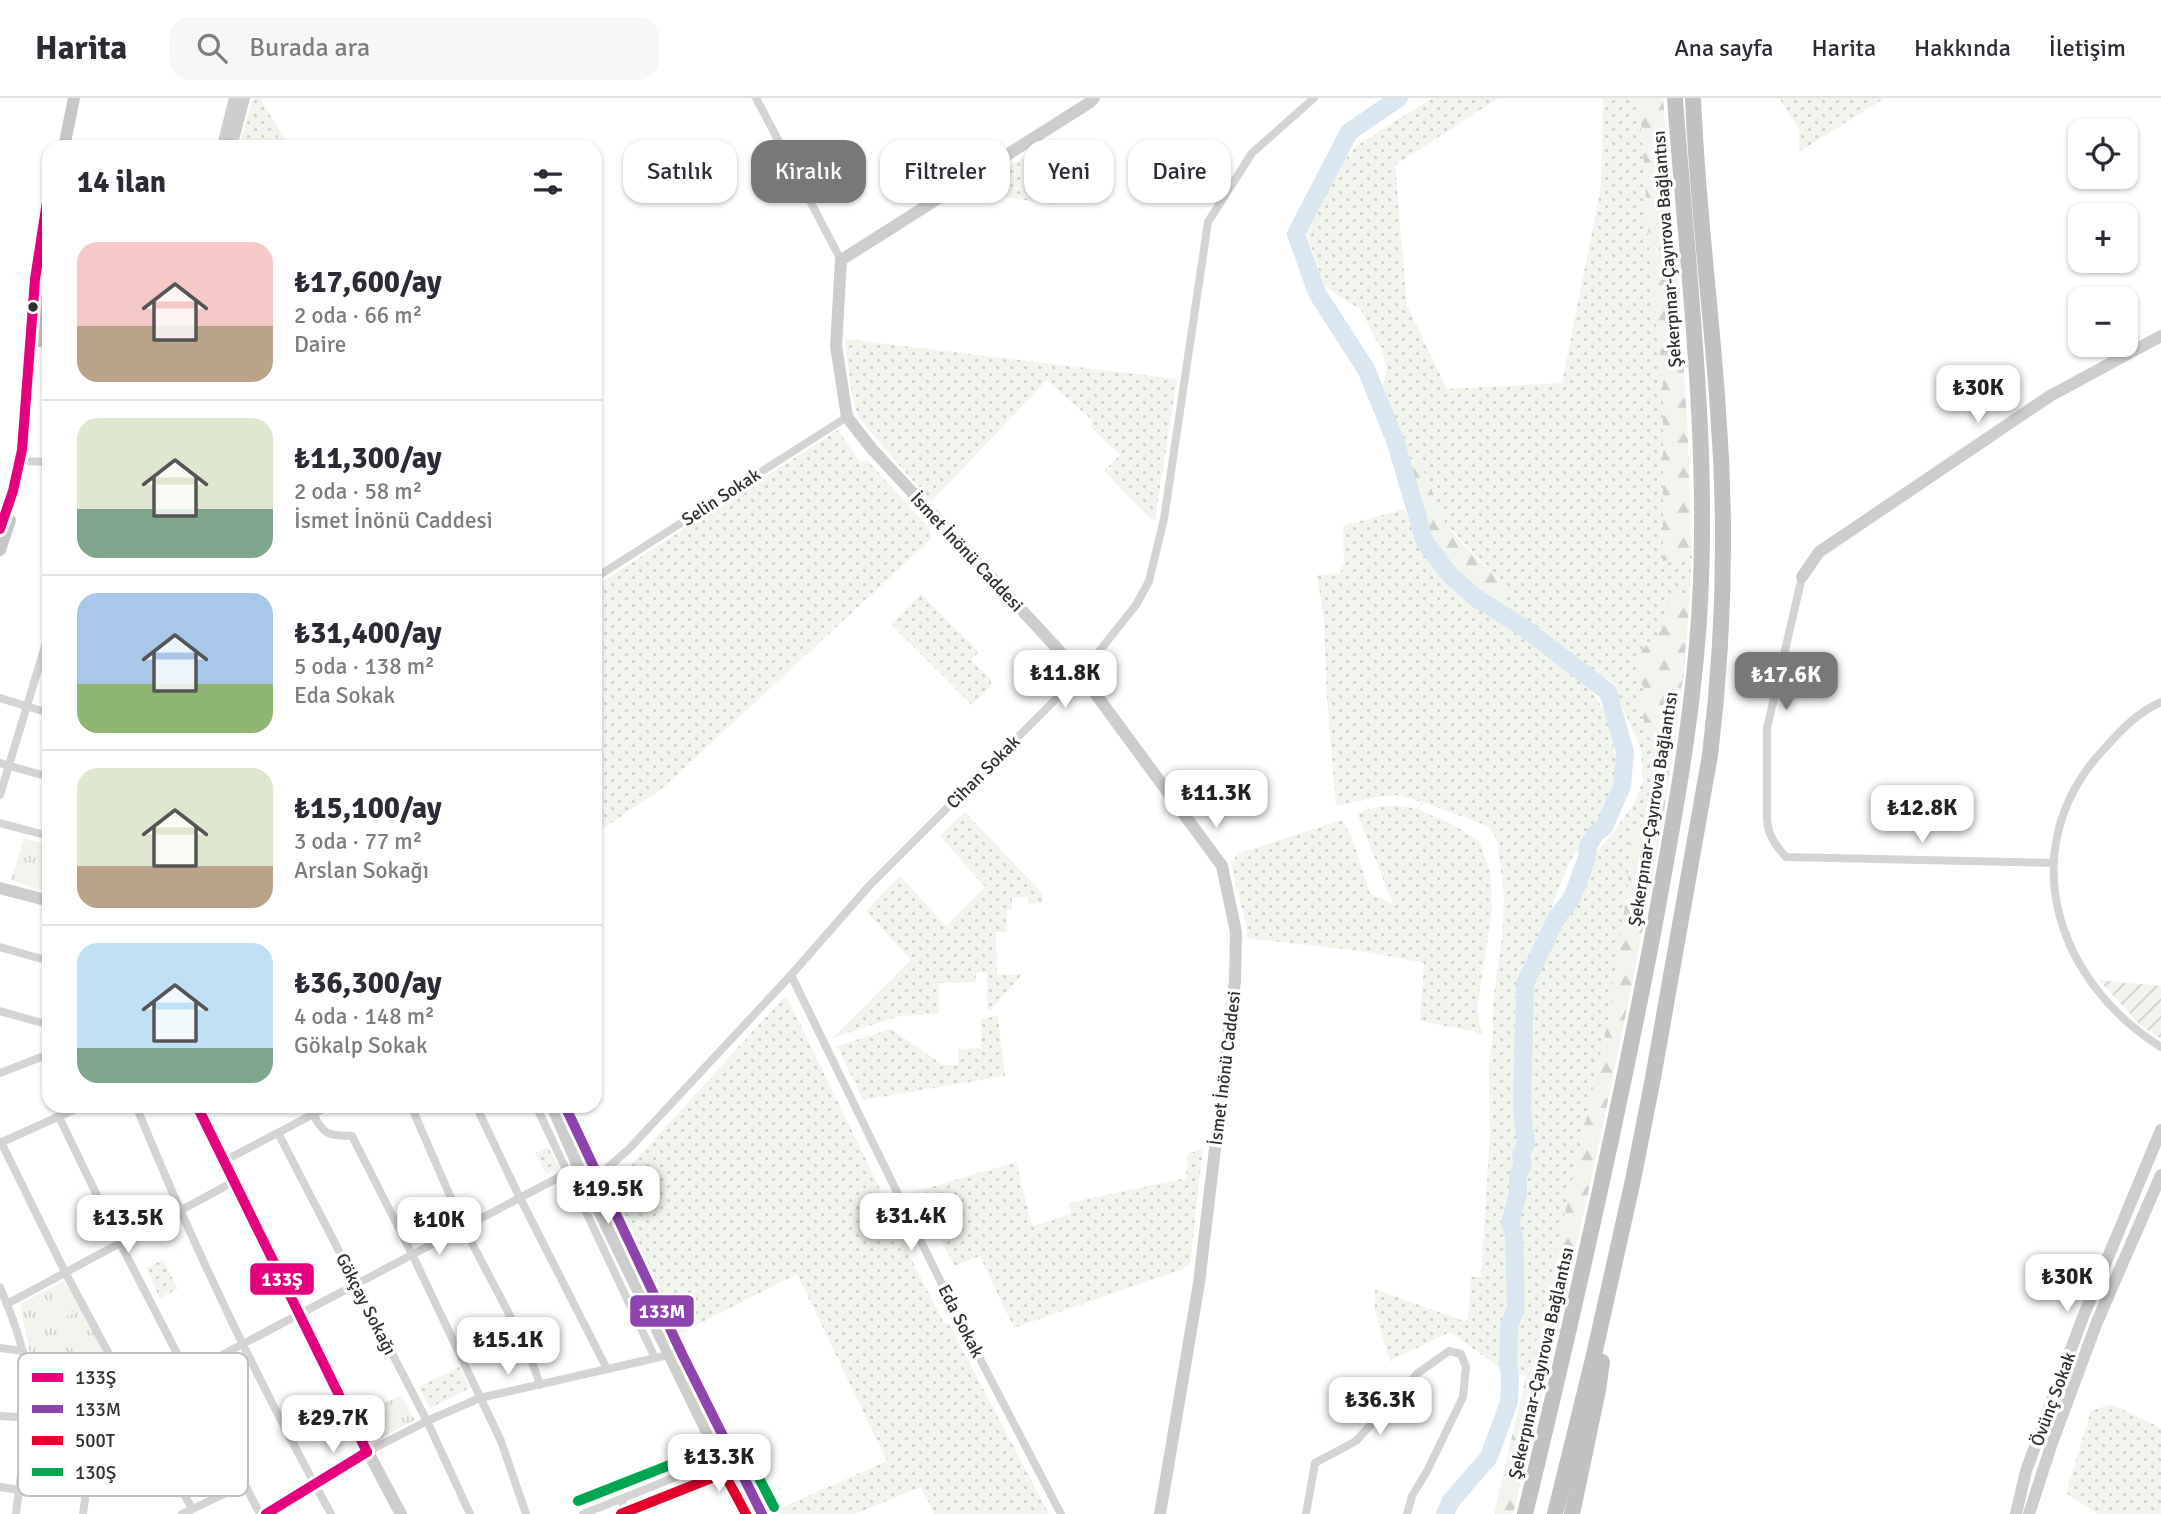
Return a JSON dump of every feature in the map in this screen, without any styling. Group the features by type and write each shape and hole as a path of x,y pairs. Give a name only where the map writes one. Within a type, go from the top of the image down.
{"highway":[{"name":"Şekerpınar-Çayırova Bağlantısı","path":"1525,1514 1567,1341 1625,1076 1673,822 1693,687 1700,600 1702,502 1699,408 1675,98"},
{"name":"Şekerpınar-Çayırova Bağlantısı","path":"1555,1514 1594,1355 1650,1091 1710,755 1721,649 1723,494 1693,98"},
{"path":"1572,1514 1598,1390 1614,1264"}],"main road":[{"path":"58,140 65,98"},
{"path":"65,140 74,98"},
{"path":"0,529 24,461 36,279 42,248"},
{"path":"0,550 18,498 42,320"}],"street":[{"path":"224,140 235,98"},
{"path":"233,140 244,98"},
{"path":"756,98 841,260 1094,98"},
{"name":"Cihan Sokak","path":"591,1180 629,1149 791,975 869,886 1080,674 1136,605 1149,581 1164,519 1208,222 1251,153 1314,98"},
{"name":"İsmet İnönü Caddesi","path":"841,260 836,346 847,416 872,449 1080,674 1222,866 1236,932 1235,981 1199,1283 1160,1514"},
{"path":"2054,863 1786,857 1776,847 1768,832 1767,728 1802,577 1819,552 2050,396 2161,337"},
{"name":"Selin Sokak","path":"602,574 847,416"},
{"path":"24,461 42,461"},
{"path":"0,795 4,764 27,706 42,656"},
{"path":"0,698 42,711"},
{"path":"2161,702 2147,708 2123,728 2093,760 2065,809 2052,876 2058,915 2069,946 2114,1010 2141,1034 2161,1047"},
{"path":"4,764 42,775"},
{"path":"0,823 42,834"},
{"path":"0,888 42,899"},
{"path":"0,947 42,959"},
{"name":"Eda Sokak","path":"791,975 956,1313 1061,1514"},
{"path":"0,1011 42,1023"},
{"path":"2,1071 42,1057"},
{"path":"66,1113 1,1143 65,1272 110,1353"},
{"path":"138,1113 247,1353"},
{"path":"201,1113 226,1160 298,1316 401,1514"},
{"path":"414,1113 464,1228 528,1350 540,1385"},
{"path":"479,1113 607,1369"},
{"path":"539,1113 655,1358"},
{"path":"556,1113 726,1457 747,1514"},
{"path":"567,1113 610,1230 669,1355 726,1457 762,1514"},
{"path":"226,1160 313,1114 320,1128 330,1135 352,1136 412,1254 501,1441 526,1514"},
{"path":"59,1116 176,1353"},
{"name":"Övünç Sokak","path":"2016,1514 2026,1471 2083,1317 2161,1130"},
{"name":"Gökçay Sokağı","path":"278,1133 427,1421 470,1514"},
{"path":"228,1353 567,1172"},
{"name":"Övünç Sokak","path":"2029,1514 2097,1322 2161,1175"},
{"path":"8,1304 235,1181"},
{"path":"0,1287 23,1351 0,1348"},
{"path":"1306,1514 1315,1463 1356,1441 1418,1373 1449,1351 1461,1354 1466,1367 1463,1397 1412,1496 1407,1514"},
{"path":"248,1355 331,1514"},
{"path":"266,1514 367,1452 480,1398 669,1355"},
{"path":"0,1416 18,1417"},
{"path":"583,1514 726,1457"},
{"path":"0,1487 18,1490"},
{"path":"248,1492 260,1514"},
{"path":"16,1514 18,1496"},
{"path":"83,1514 85,1496"},
{"path":"185,1496 192,1509"},
{"path":"182,1514 219,1496"},
{"path":"621,1499 627,1514"}],"green space":[{"path":"253,98 260,98 285,140 241,140"},
{"path":"1432,98 1499,98 1395,165 1407,306 1447,389 1562,383 1601,187 1603,98 1629,98 1640,108 1652,286 1663,386 1663,561 1692,556 1684,673 1661,829 1630,834 1628,884 1608,1021 1531,1366 1526,1376 1511,1373 1512,1337 1520,1303 1521,1278 1516,1223 1530,1145 1526,1090 1528,989 1535,980 1561,922 1574,902 1593,856 1634,803 1643,781 1641,749 1611,681 1582,666 1494,602 1503,600 1502,583 1444,522 1416,459 1407,459 1383,385 1387,368 1381,349 1360,308 1324,285 1307,234 1342,163 1355,147"},
{"path":"1629,98 1663,98 1681,327 1691,556 1663,561 1663,386 1652,286 1640,108"},
{"path":"1779,98 1885,98 1799,152 1799,130"},
{"path":"1024,157 1024,200 1010,198 1010,166"},
{"path":"845,339 1177,379 1155,520 1104,471 1120,455 1089,425 1093,421 1047,380 931,502 858,417 851,389"},
{"path":"838,430 860,462 867,460 930,529 931,539 664,787 602,829 602,582"},
{"path":"1407,459 1416,459 1421,466 1448,527 1502,583 1507,591 1503,600 1494,602 1481,597 1454,573 1427,537"},
{"path":"1404,509 1424,553 1472,604 1518,628 1585,679 1610,722 1617,770 1602,815 1570,861 1515,998 1519,1134 1516,1145 1517,1161 1505,1223 1510,1291 1502,1321 1500,1368 1450,1332 1390,1361 1375,1311 1375,1289 1464,1321 1468,1319 1471,1277 1481,1277 1490,1134 1489,1066 1504,896 1497,839 1488,826 1423,802 1419,810 1454,825 1479,841 1491,874 1492,910 1477,1008 1481,1033 1420,1021 1424,963 1362,951 1246,938 1247,930 1231,863 1239,853 1342,820 1352,838 1370,893 1393,904 1357,813 1386,806 1416,809 1421,802 1398,795 1336,806 1324,621 1317,575 1340,573 1344,563 1343,526"},
{"path":"921,594 979,652 971,660 991,680 991,686 972,705 891,624"},
{"path":"1690,595 1673,754 1646,913 1612,1080 1572,1266 1513,1514 1494,1514 1526,1376 1531,1366 1608,1021 1628,884 1630,833 1639,833 1640,828 1646,827 1654,757 1637,695 1645,689 1634,673 1642,650 1660,632 1671,599"},
{"path":"965,812 1042,893 1043,903 1028,904 1028,897 1012,898 1012,910 1007,911 1007,932 996,932 997,975 1022,974 991,1010 987,1010 987,973 976,972 976,982 939,983 939,1014 899,1016 833,1038 911,960 866,911 900,876 946,926 985,887 940,836"},
{"path":"24,838 42,843 42,891 11,880"},
{"path":"2099,980 2161,986 2161,1039 2140,1025"},
{"path":"784,997 789,1001 901,1232 901,1239 944,1323 950,1326 1049,1514 934,1514 921,1487 855,1514 769,1513 887,1461 797,1274 681,1333 612,1195 612,1186"},
{"path":"998,1016 1005,1076 863,1100 837,1046 891,1029 943,1065 958,1065 958,1049 981,1048 981,1018"},
{"path":"548,1147 559,1167 546,1174 535,1153"},
{"path":"1203,1148 1190,1264 1183,1269 1014,1328 980,1256 954,1266 931,1218 922,1221 908,1194 1016,1162 1032,1226 1071,1214 1069,1203 1186,1178 1188,1154"},
{"path":"163,1260 178,1289 160,1298 146,1268"},
{"path":"64,1281 106,1353 30,1353 20,1304"},
{"path":"62,1291 73,1314 62,1319 51,1297"},
{"path":"78,1322 90,1348 74,1353 62,1329"},
{"path":"459,1367 470,1388 430,1408 419,1387"},
{"path":"401,1395 415,1420 376,1440 363,1414"},
{"path":"2111,1404 2161,1428 2161,1514 2097,1514 2066,1493 2091,1411"}],"waterway":[{"path":"1399,98 1349,132 1296,234 1317,293 1366,369 1395,440 1425,542 1450,575 1475,597 1524,628 1608,692 1625,752 1622,786 1604,827 1596,833 1588,846 1587,858 1572,898 1557,917 1525,984 1522,1109 1526,1144 1521,1154 1523,1165 1518,1175 1518,1194 1510,1223 1514,1235 1516,1307 1509,1327 1509,1402 1489,1457 1451,1501 1445,1514"}],"transit line":[{"name":"133Ş","path":"0,529 13,491 22,450 35,279 42,234"},
{"name":"133Ş","path":"200,1113 367,1452"},
{"name":"133M","path":"568,1113 683,1356 762,1514"},
{"name":"130Ş","path":"578,1501 731,1441 743,1447 774,1507"},
{"name":"133Ş","path":"266,1514 367,1452"},
{"name":"500T","path":"621,1514 724,1473 746,1514"}]}
